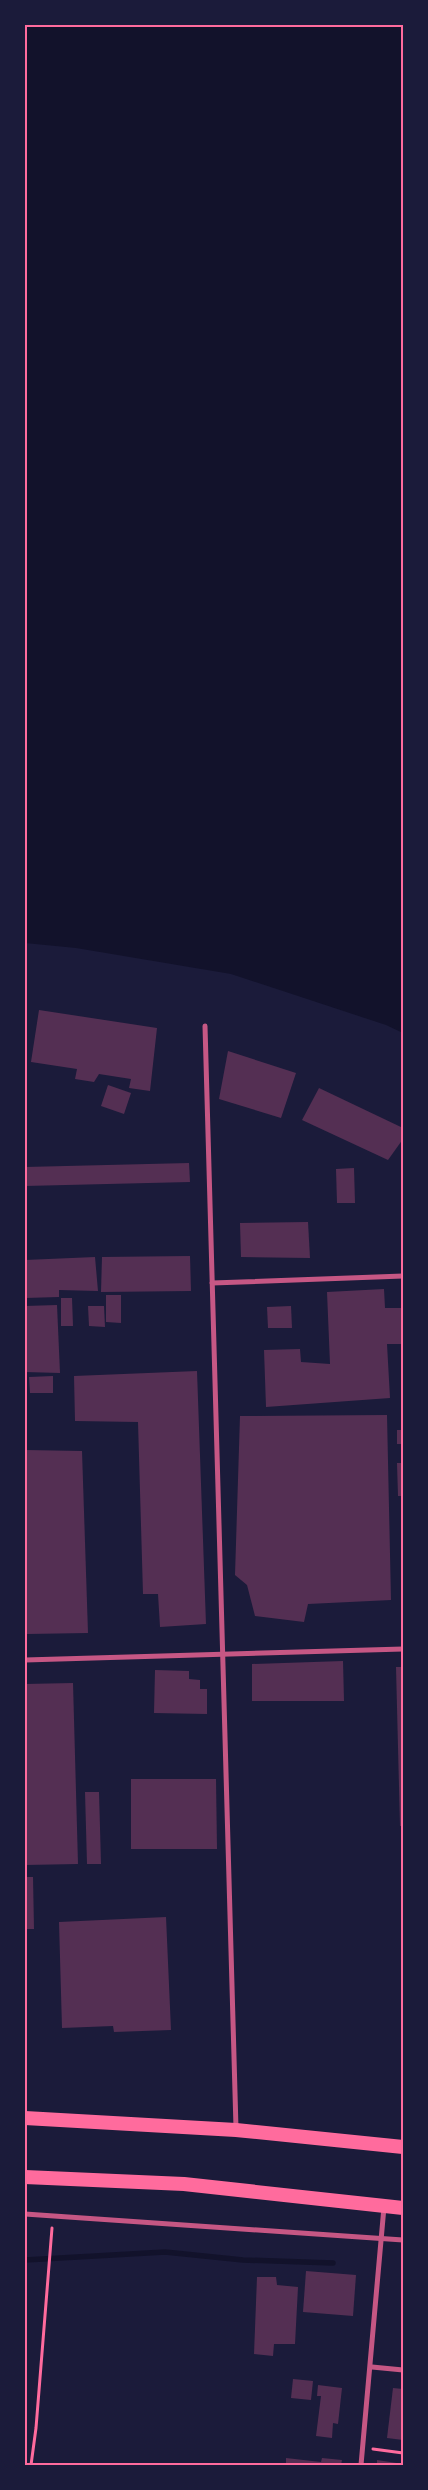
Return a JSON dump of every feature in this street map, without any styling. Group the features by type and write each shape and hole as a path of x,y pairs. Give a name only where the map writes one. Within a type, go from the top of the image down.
{"highway":[{"path":"25,2118 236,2130 403,2147"},
{"path":"25,2168 403,2208"},
{"path":"25,2177 184,2184"}],"street":[{"path":"205,1026 236,2130"},
{"path":"212,1283 403,1276"},
{"path":"25,1660 403,1649"},
{"path":"362,2465 372,2367 384,2206"},
{"path":"25,2214 403,2240"},
{"path":"372,2367 403,2370"}],"lane":[{"path":"25,2013 25,2035"}],"path":[{"path":"31,2465 50,2270 52,2228"},
{"path":"373,2449 403,2452"}],"shaded area":[{"path":"25,25 403,25 403,1033 386,1025 231,974 76,948 25,943"}],"building":[{"path":"39,1010 157,1028 150,1091 129,1088 131,1079 99,1074 94,1082 75,1079 77,1069 31,1062"},
{"path":"228,1051 296,1073 281,1118 219,1099"},
{"path":"108,1085 131,1093 124,1114 101,1106"},
{"path":"319,1088 403,1128 403,1139 388,1160 302,1120"},
{"path":"189,1163 190,1182 25,1186 25,1167"},
{"path":"354,1168 355,1203 337,1203 336,1169"},
{"path":"308,1222 310,1258 241,1257 240,1223"},
{"path":"190,1256 191,1291 101,1292 102,1257"},
{"path":"95,1257 98,1291 59,1290 59,1297 25,1298 25,1260"},
{"path":"384,1289 385,1308 403,1308 403,1344 387,1344 390,1398 266,1407 264,1350 300,1349 301,1362 330,1364 327,1292"},
{"path":"106,1295 121,1295 121,1323 106,1322"},
{"path":"61,1298 72,1298 73,1326 61,1326"},
{"path":"57,1305 60,1373 25,1372 25,1306"},
{"path":"88,1306 104,1306 105,1327 89,1326"},
{"path":"291,1306 292,1328 268,1328 267,1307"},
{"path":"197,1371 206,1624 160,1627 158,1594 143,1594 138,1422 75,1421 74,1376"},
{"path":"53,1376 53,1393 30,1393 29,1377"},
{"path":"387,1415 391,1600 308,1604 304,1622 255,1616 247,1585 235,1575 240,1416"},
{"path":"397,1430 403,1430 403,1444 397,1444"},
{"path":"25,1450 82,1451 88,1633 27,1634"},
{"path":"397,1463 403,1463 403,1496 398,1496"},
{"path":"343,1661 344,1701 252,1701 252,1664"},
{"path":"396,1667 403,1667 403,1826 400,1826"},
{"path":"155,1670 189,1671 189,1679 200,1680 200,1689 207,1689 207,1714 154,1713"},
{"path":"73,1683 78,1864 25,1865 25,1684"},
{"path":"131,1779 216,1779 217,1849 131,1849"},
{"path":"85,1792 99,1792 101,1864 87,1864"},
{"path":"25,1877 33,1877 34,1929 25,1929"},
{"path":"166,1917 171,2030 114,2032 113,2026 62,2028 59,1922"},
{"path":"306,2271 356,2275 353,2316 303,2312"},
{"path":"257,2277 276,2277 277,2285 298,2287 295,2344 274,2344 273,2356 254,2354"},
{"path":"293,2379 313,2381 311,2400 291,2398"},
{"path":"318,2385 342,2388 338,2424 333,2423 332,2438 316,2436 321,2396 317,2396"},
{"path":"393,2388 403,2389 403,2440 387,2438"},
{"path":"286,2458 321,2462 322,2458 342,2460 341,2465 286,2465"},
{"path":"377,2460 403,2464 403,2465 377,2465"}],"waterway":[{"path":"25,2260 165,2252 243,2260 333,2263"}]}
